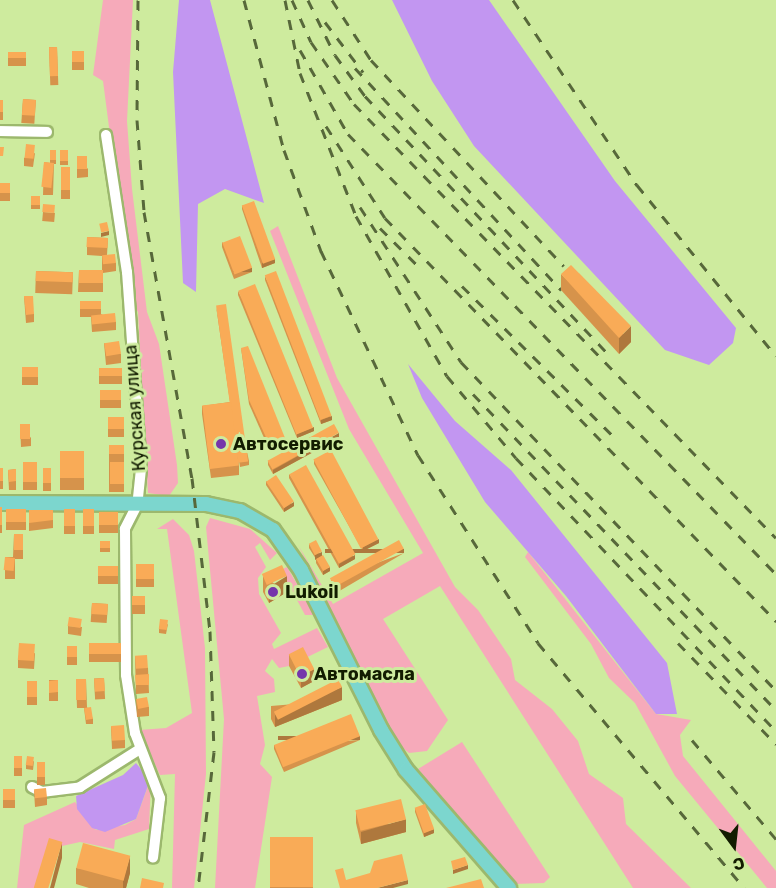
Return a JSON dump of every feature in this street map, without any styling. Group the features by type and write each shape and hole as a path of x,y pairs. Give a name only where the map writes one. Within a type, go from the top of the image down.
{"main road":[{"path":"0,503 227,507 273,530 302,570 381,730 406,770 509,888"}],"street":[{"path":"0,131 47,132"},
{"name":"Курская улица","path":"106,135 128,272 141,469 137,505 125,529 126,663 140,749 160,798 153,858"},
{"path":"32,787 42,792 80,787 140,749"}],"shaded area":[{"path":"103,0 133,0 127,121 132,189 147,312 159,344 177,465 178,483 169,496 148,493 138,312 132,303 103,81 93,75"},
{"path":"179,0 210,0 264,203 225,189 198,204 196,292 183,283 173,72"},
{"path":"392,0 489,0 615,181 736,328 733,343 709,365 665,350 474,146 432,81"},
{"path":"278,226 337,378 455,587 478,610 511,659 515,680 552,709 578,741 589,774 623,798 626,824 691,888 633,888 440,586 383,619 448,720 427,751 409,753 399,745 298,545 333,604 423,553 349,429 270,231"},
{"path":"408,364 455,421 511,470 667,663 677,714 656,714 566,596 485,502 422,398"},
{"path":"210,518 250,529 277,553 270,560 260,543 255,547 266,567 258,578 259,594 281,633 272,644 274,649 317,628 328,647 289,666 279,668 272,659 265,671 274,679 275,692 257,696 265,745 260,764 272,777 255,888 215,888 224,719 206,527"},
{"path":"173,519 189,535 194,551 205,648 206,774 194,888 172,888 175,774 160,775 139,730 166,728 192,713 167,529 157,529"},
{"path":"528,552 656,714 691,720 680,735 683,756 776,871 776,888 767,888 675,776 635,703 609,678 591,644 525,557"},
{"path":"287,567 315,615 305,615 281,570"},
{"path":"462,742 550,877 544,883 514,884 418,769"},
{"path":"136,763 150,780 136,819 105,832 92,828 77,809 76,796 123,775"},
{"path":"151,778 149,829 115,840 114,849 80,842 53,848 40,888 17,888 24,825 75,802 96,830 125,825 136,819"}],"building":[{"path":"49,47 57,47 58,76 50,76"},
{"path":"72,51 84,51 84,62 72,62"},
{"path":"8,52 26,52 26,58 8,58"},
{"path":"23,99 36,100 35,116 22,115"},
{"path":"0,100 3,100 3,112 0,112"},
{"path":"26,144 35,145 33,159 25,158"},
{"path":"0,147 4,147 3,156 0,156"},
{"path":"50,150 56,150 56,160 50,160"},
{"path":"60,150 68,150 68,161 60,161"},
{"path":"77,156 87,156 87,169 77,169"},
{"path":"44,162 54,163 51,188 41,187"},
{"path":"61,167 70,167 70,190 61,190"},
{"path":"0,183 10,183 10,193 0,193"},
{"path":"31,196 40,196 40,205 31,205"},
{"path":"254,201 275,259 263,264 242,205"},
{"path":"43,204 55,205 54,213 42,212"},
{"path":"107,222 109,231 101,233 99,224"},
{"path":"240,236 252,268 234,275 222,243"},
{"path":"87,237 108,238 107,248 86,247"},
{"path":"115,254 116,263 103,264 102,255"},
{"path":"571,265 631,326 619,338 561,274"},
{"path":"79,270 103,270 103,283 79,283"},
{"path":"36,271 73,272 73,282 36,281"},
{"path":"276,271 332,416 320,420 265,275"},
{"path":"255,284 313,428 296,434 238,291"},
{"path":"24,296 33,296 34,314 26,315"},
{"path":"80,301 101,301 101,309 80,309"},
{"path":"226,304 248,461 238,463 216,305"},
{"path":"115,313 116,322 92,324 91,316"},
{"path":"119,341 121,354 106,356 104,343"},
{"path":"248,346 285,438 269,444 249,400 241,348"},
{"path":"22,367 38,367 38,377 22,377"},
{"path":"99,368 122,368 122,376 99,376"},
{"path":"100,390 121,390 121,400 100,400"},
{"name":"Автосервис","path":"231,402 239,466 210,469 202,406"},
{"path":"108,417 124,417 124,429 108,429"},
{"path":"20,424 30,424 30,439 20,439"},
{"path":"334,424 339,433 272,470 268,461"},
{"path":"109,445 124,445 124,454 109,454"},
{"path":"331,450 378,539 361,549 313,459"},
{"path":"60,451 84,451 84,478 60,478"},
{"path":"23,462 37,462 37,482 23,482"},
{"path":"110,462 124,462 124,484 110,484"},
{"path":"306,465 355,554 339,563 289,474"},
{"path":"0,468 3,468 3,481 0,481"},
{"path":"43,468 51,468 51,483 43,483"},
{"path":"16,469 16,481 9,482 8,470"},
{"path":"276,475 294,502 284,508 266,482"},
{"path":"0,507 2,507 2,525 0,525"},
{"path":"6,509 26,509 26,522 6,522"},
{"path":"64,509 75,509 75,526 64,526"},
{"path":"83,509 94,509 94,526 83,526"},
{"path":"29,510 53,510 53,520 29,523"},
{"path":"99,512 118,512 118,525 99,525"},
{"path":"14,534 23,534 23,550 14,550"},
{"path":"316,540 322,552 315,555 309,544"},
{"path":"399,540 404,549 335,587 330,578"},
{"path":"100,541 110,541 110,548 100,548"},
{"path":"323,555 330,567 323,571 316,559"},
{"path":"5,557 15,558 14,571 4,570"},
{"path":"136,564 154,564 154,579 136,579"},
{"path":"282,565 287,576 267,585 262,574"},
{"path":"98,566 118,566 118,576 98,576"},
{"path":"132,596 145,596 145,605 132,605"},
{"path":"92,603 108,604 107,615 91,614"},
{"path":"69,617 82,619 80,628 68,626"},
{"path":"160,619 168,620 167,630 159,629"},
{"path":"19,643 35,644 34,661 18,660"},
{"path":"89,643 121,643 121,654 89,654"},
{"path":"67,646 77,646 77,657 67,657"},
{"path":"303,647 314,669 300,677 289,654"},
{"path":"147,655 148,668 136,669 135,656"},
{"path":"149,674 149,685 136,685 135,675"},
{"path":"104,678 105,691 95,692 94,679"},
{"path":"76,679 86,679 86,700 76,700"},
{"path":"338,679 342,687 278,720 274,712"},
{"path":"58,680 58,692 49,693 49,681"},
{"path":"27,681 37,681 37,697 27,697"},
{"path":"147,697 149,707 138,709 136,699"},
{"path":"91,707 93,719 86,720 84,708"},
{"path":"351,714 360,736 283,767 274,745"},
{"path":"124,725 125,740 112,741 111,726"},
{"path":"14,756 22,756 22,768 14,768"},
{"path":"27,756 34,757 33,766 26,765"},
{"path":"37,762 45,762 45,777 37,777"},
{"path":"46,788 47,797 35,798 34,789"},
{"path":"3,789 15,789 15,800 3,800"},
{"path":"401,799 406,819 360,831 355,810"},
{"path":"425,804 434,829 424,833 415,808"},
{"path":"270,837 313,837 313,887 270,887"},
{"path":"49,838 62,842 48,888 34,888"},
{"path":"83,843 130,856 124,881 76,868"},
{"path":"402,854 408,880 377,888 340,888 335,870 343,868 346,880 370,873 374,861"},
{"path":"465,857 468,865 453,870 451,861"},
{"path":"142,878 164,883 163,888 140,888"},
{"path":"481,879 484,888 446,888"}],"railway":[{"path":"138,0 137,120 144,212 192,478 210,631 214,752 198,888"},
{"path":"244,0 284,150 321,251 418,455 538,643 744,888"},
{"path":"285,0 300,73 356,216 447,376 516,458 776,731"},
{"path":"292,0 311,42 354,104 776,538"},
{"path":"308,0 335,55 365,96 611,357"},
{"path":"332,0 371,60 564,266"},
{"path":"513,0 637,185 776,356"},
{"path":"325,22 363,72"},
{"path":"300,50 348,134 776,574"},
{"path":"355,68 561,290"},
{"path":"326,126 385,218 776,621"},
{"path":"360,207 461,362 776,690"},
{"path":"380,228 418,266"},
{"path":"462,286 612,435"},
{"path":"473,394 776,710"},
{"path":"678,643 776,744"},
{"path":"692,740 776,839"}],"place":[{"name":"Автосервис","path":"221,444"},
{"name":"Lukoil","path":"273,592"},
{"name":"Автомасла","path":"302,674"}]}
